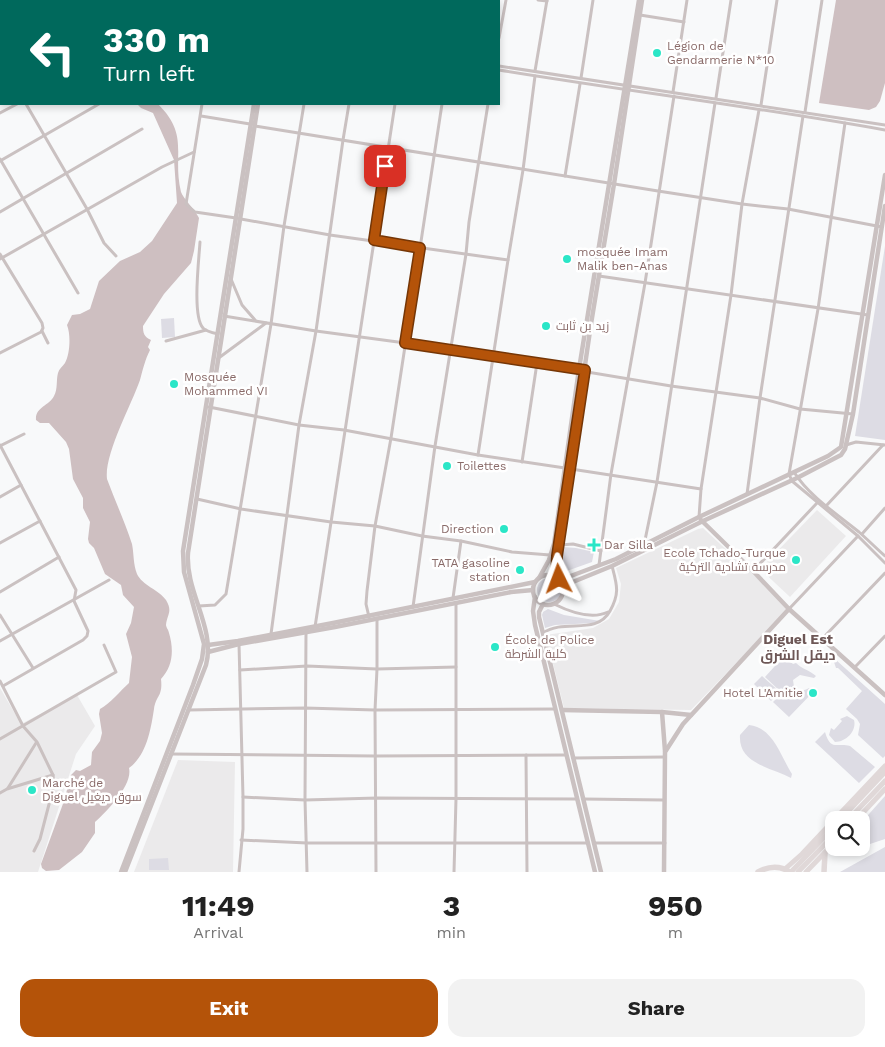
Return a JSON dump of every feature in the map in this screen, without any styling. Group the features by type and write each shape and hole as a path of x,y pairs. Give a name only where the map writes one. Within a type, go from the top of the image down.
{"highway":[{"path":"824,872 825,853"},
{"path":"758,872 771,867 789,871"}],"main road":[{"path":"842,811 885,766"},
{"path":"855,811 885,772"},
{"path":"850,811 885,780"},
{"path":"864,811 885,789"},
{"path":"789,871 825,830"},
{"path":"789,871 825,836"},
{"path":"798,872 825,844"},
{"path":"806,872 825,853"}],"street":[{"path":"500,33 506,0"},
{"path":"536,71 547,1 538,0"},
{"path":"581,78 593,0"},
{"path":"627,87 641,0"},
{"path":"601,872 591,843 567,755 534,618 535,597 533,590 554,544 568,469 585,370 641,0"},
{"path":"599,566 611,474 645,283 687,0"},
{"path":"644,546 657,482 732,0"},
{"path":"761,105 777,0"},
{"path":"806,112 822,0"},
{"path":"640,15 684,22"},
{"path":"500,66 581,78 885,130"},
{"path":"500,70 580,84 627,87"},
{"path":"478,455 492,356 523,170 535,76"},
{"path":"565,176 580,84"},
{"path":"716,101 761,105 885,124"},
{"path":"0,114 15,105"},
{"path":"27,105 87,209 104,243 116,256"},
{"path":"78,293 0,160 97,105"},
{"path":"202,105 186,204 195,212 330,235 508,260"},
{"path":"253,125 254,105"},
{"path":"121,872 173,742 206,644 187,563 220,315 258,105"},
{"path":"198,606 215,605 226,594 256,417 304,105"},
{"path":"271,634 299,425 316,331 343,140 350,105"},
{"path":"315,626 395,105"},
{"path":"369,618 366,590 375,526 391,438 442,105"},
{"path":"413,607 435,446 488,105"},
{"path":"760,110 742,204 731,295 701,489 699,517 754,571 789,609 885,695"},
{"path":"200,116 433,156 480,161 523,170 700,198 788,209 879,227"},
{"path":"747,494 774,301 803,116"},
{"path":"845,123 818,309 791,472 792,481 858,536 885,563"},
{"path":"0,212 142,129"},
{"path":"1,259 87,209 194,152"},
{"path":"562,584 612,566 703,521 792,481 841,455 846,445 885,175"},
{"path":"556,577 580,369 612,184"},
{"path":"879,227 885,206"},
{"path":"125,872 171,754 173,742 206,665 209,652 182,562 208,407 220,357 236,231"},
{"path":"200,242 197,284 198,312 201,325 207,330 218,334"},
{"path":"0,254 1,259 42,323 42,330 48,343"},
{"path":"599,276 865,315"},
{"path":"231,279 242,305 256,321"},
{"path":"220,315 316,331 580,369 671,386 760,398 800,409 850,414"},
{"path":"220,357 269,323"},
{"path":"0,353 42,330"},
{"path":"166,341 207,330"},
{"path":"522,462 536,363"},
{"path":"208,407 299,425 344,430 478,455 701,489"},
{"path":"562,584 568,577 599,566 644,546 791,472 828,456 841,447 850,414"},
{"path":"3,686 87,636 87,628 74,601 76,590 0,445 24,434"},
{"path":"846,445 856,442 884,445"},
{"path":"826,506 884,445"},
{"path":"791,472 826,506 862,534 885,556"},
{"path":"0,496 21,484"},
{"path":"197,499 241,509 331,522 375,526 512,552 550,555"},
{"path":"754,571 817,503"},
{"path":"862,534 885,508"},
{"path":"0,543 40,521"},
{"path":"665,754 676,733 691,715 858,536"},
{"path":"454,872 456,799 455,601 461,541"},
{"path":"560,545 573,544 601,552"},
{"path":"0,592 58,557"},
{"path":"543,633 560,626 597,624 606,619 615,601 617,590 612,566"},
{"path":"823,638 885,573"},
{"path":"206,644 238,641 315,626 377,617 455,601 537,580 547,575 556,577 562,584 563,595 554,604"},
{"path":"0,641 109,580"},
{"path":"377,617 413,607 533,590"},
{"path":"535,597 543,604 554,604 568,611 591,616 609,612"},
{"path":"543,604 539,612 539,618 574,758 580,799"},
{"path":"0,615 33,668"},
{"path":"376,872 375,710 377,617"},
{"path":"204,654 238,644 369,618"},
{"path":"306,632 305,800 307,872"},
{"path":"855,667 885,636"},
{"path":"238,644 243,797 243,829 239,872"},
{"path":"0,739 116,672 104,645"},
{"path":"240,670 307,666 377,668 456,667"},
{"path":"0,681 23,726 37,742 53,775 54,785 40,839 34,851"},
{"path":"188,710 305,708 375,710 456,708 556,709"},
{"path":"562,710 662,712 691,715"},
{"path":"662,712 665,754 664,872"},
{"path":"7,789 37,742"},
{"path":"171,754 567,755"},
{"path":"574,758 665,754"},
{"path":"526,755 526,872"},
{"path":"0,793 7,789 53,775"},
{"path":"243,797 305,800 377,798 665,800"},
{"path":"241,840 307,843 665,843"},
{"path":"591,843 595,872"}],"shaded area":[{"path":"836,0 885,0 885,83 880,101 876,107 869,110 819,103"},
{"path":"138,105 159,105 168,115 174,126 177,136 181,192 199,218 191,263 164,294 143,326 144,334 151,340 148,347 150,350 136,391 114,444 107,469 107,479 132,544 137,574 139,578 163,596 168,604 169,610 166,625 171,639 172,652 168,669 161,679 161,689 155,704 147,741 140,756 129,768 129,775 123,790 112,805 95,822 95,833 82,852 59,870 46,871 42,868 41,864 64,801 71,775 76,770 80,771 91,765 92,752 100,741 102,733 100,709 129,683 132,657 126,634 131,623 134,607 123,595 121,585 105,574 94,548 89,543 90,522 83,508 83,498 73,479 69,449 66,442 49,423 40,423 36,420 36,416 40,409 52,399 55,393 58,372 68,355 69,339 67,325 72,315 80,314 90,309 99,281 120,261 140,252 152,241 177,203 174,160 153,113"},
{"path":"885,246 885,440 855,436"},
{"path":"174,318 175,337 162,338 161,319"},
{"name":"Ecole Tchado-Turque مدرسة تشادية التركية","path":"817,510 846,536 790,597 760,569"},
{"path":"703,528 789,608 691,710 564,708 546,635 593,628 609,619 619,602 621,584 616,568"},
{"path":"563,547 594,552 592,562 564,572 561,563"},
{"path":"549,578 558,581 561,590 558,599 549,602 540,599 537,590 540,581"},
{"path":"548,609 564,615 600,621 555,625 545,628 542,615"},
{"path":"784,656 793,664 796,663 816,676 814,678 800,675 793,680 794,687 798,690 809,688 815,690 789,717 773,702 782,693 765,677"},
{"path":"836,660 885,704 885,756 883,758 858,735 860,724 846,709 862,691 836,668 834,662"},
{"path":"762,676 780,692 771,701 754,684"},
{"name":"Marché de Diguel سوق ديغيل","path":"0,688 21,724 77,695 95,726 76,754 38,872 0,872"},
{"path":"847,716 854,720 854,728 847,738 835,742 829,735 831,728 834,730 842,721 840,719"},
{"path":"749,725 764,731 770,737 792,774 791,778 757,763 744,752 740,735"},
{"path":"825,732 832,744 850,746 875,767 859,783 815,742"},
{"path":"178,760 235,762 233,872 134,872"},
{"path":"885,796 885,839 870,844 870,813"},
{"path":"885,847 885,872 840,872 870,856"},
{"path":"168,858 169,870 149,870 149,859"}],"place":[{"name":"Légion de Gendarmerie N*10","path":"657,53"},
{"name":"mosquée Imam Malik ben-Anas","path":"567,259"},
{"name":"زيد بن ثابت","path":"546,326"},
{"name":"Mosquée Mohammed VI","path":"174,384"},
{"name":"Toilettes","path":"447,466"},
{"name":"Direction","path":"504,529"},
{"name":"Dar Silla","path":"594,545"},
{"name":"Ecole Tchado-Turque مدرسة تشادية التركية","path":"796,560"},
{"name":"TATA gasoline station","path":"520,570"},
{"name":"École de Police كلية الشرطة","path":"495,647"},
{"name":"Hotel L'Amitie","path":"813,693"},
{"name":"Marché de Diguel سوق ديغيل","path":"32,790"}],"district":[{"name":"Diguel Est ديقل الشرق","path":"798,648"}],"route":[{"path":"385,166 374,240 420,248 405,343 585,370 556,564 556,577 559,579"}]}
